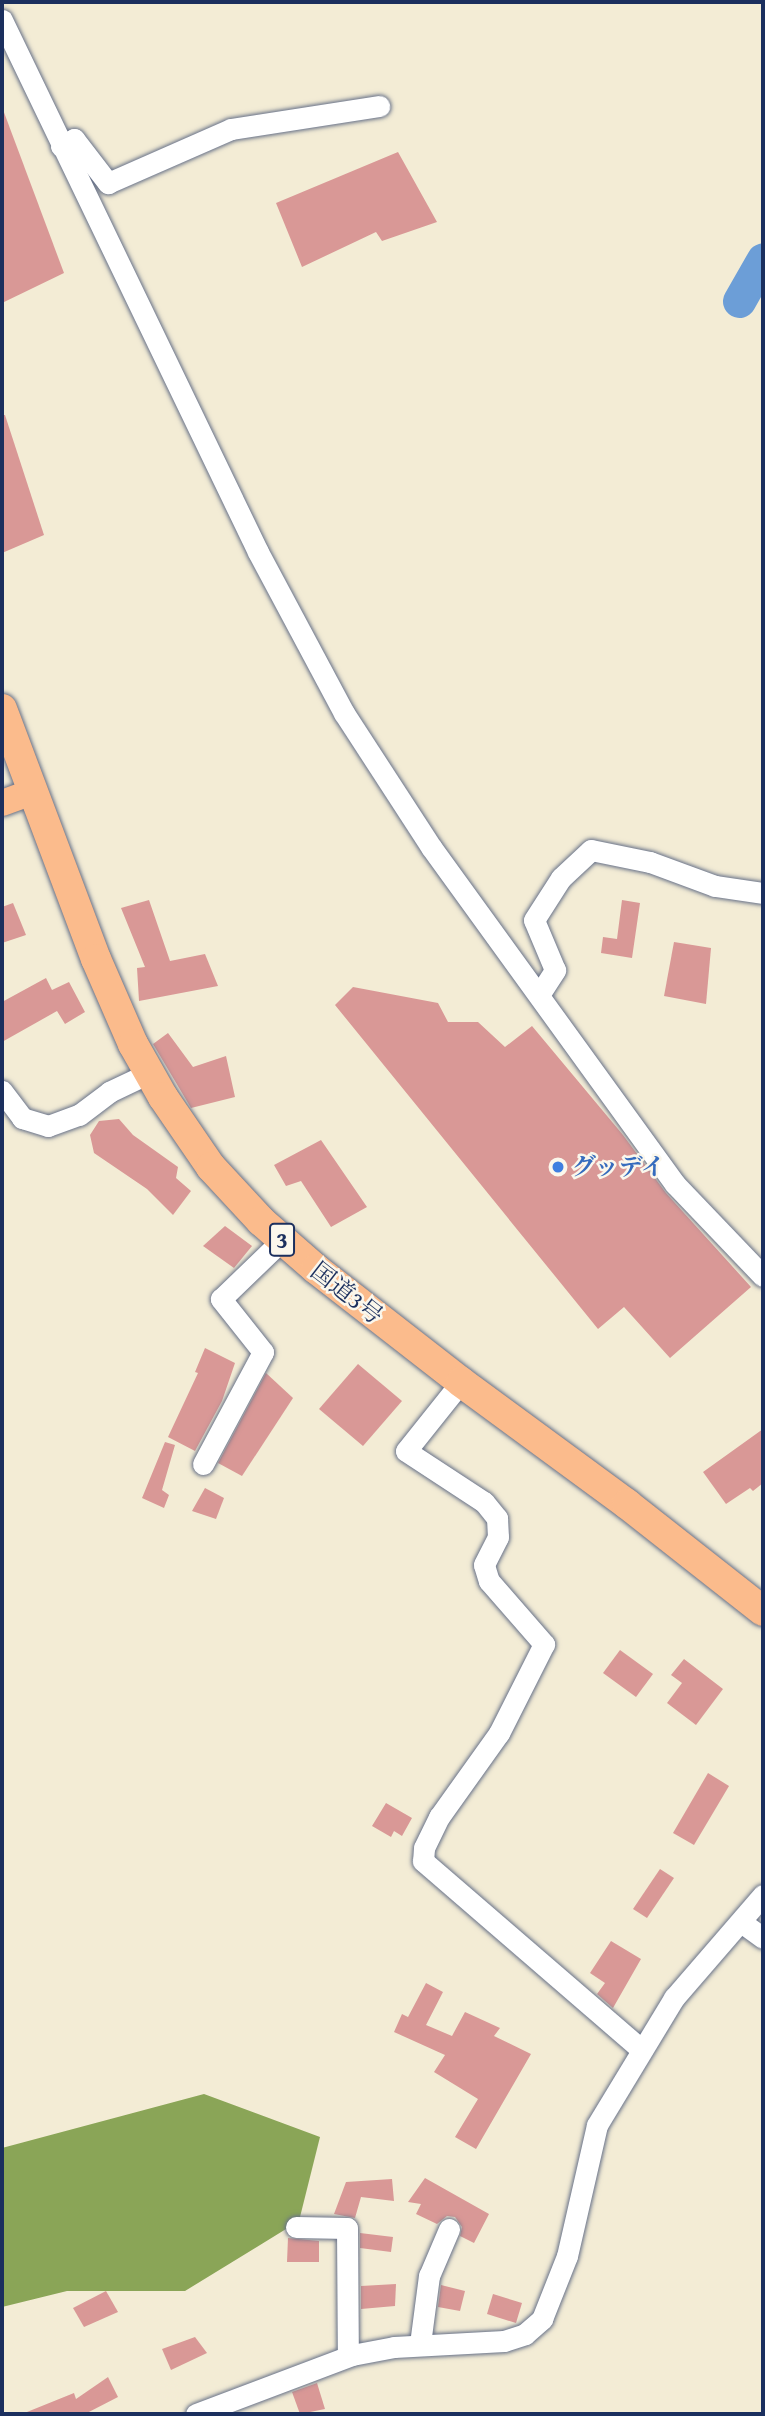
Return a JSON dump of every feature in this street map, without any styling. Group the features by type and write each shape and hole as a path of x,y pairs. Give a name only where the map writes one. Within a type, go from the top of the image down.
{"highway":[{"name":"国道3号","path":"2,709 96,959 133,1044 211,1167 282,1240 461,1382 626,1503 763,1611"}],"main road":[{"path":"2,803 32,792"}],"street":[{"path":"2,20 258,552 344,713 431,846 675,1184 763,1276"},
{"path":"61,146 74,139 108,183 231,129 379,107"},
{"path":"539,995 555,970 534,920 561,878 591,850 650,862 715,886 763,893"},
{"path":"2,1091 22,1118 48,1126 79,1115 109,1092 149,1073"},
{"path":"203,1464 263,1352 221,1299 282,1240"},
{"path":"461,1382 406,1451 484,1502 496,1518 498,1537 484,1565 489,1581 533,1628 544,1644 499,1733 439,1817 424,1848 423,1861 642,2050"},
{"path":"196,2414 348,2357 420,2344 504,2341 525,2334 542,2319 567,2256 597,2125 674,1998 763,1895"},
{"path":"741,1922 763,1938"},
{"path":"296,2227 347,2228 348,2357"},
{"path":"420,2344 429,2276 449,2229"}],"green space":[{"path":"204,2094 320,2137 299,2221 185,2291 67,2291 2,2307 2,2148"}],"building":[{"path":"2,107 64,273 2,303"},
{"path":"398,152 437,222 382,241 376,232 302,267 276,203"},
{"path":"2,415 5,415 44,535 2,553"},
{"path":"149,900 170,961 205,954 218,986 139,1001 137,968 145,967 121,908"},
{"path":"622,900 640,903 632,958 601,953 603,937 617,939"},
{"path":"13,903 26,935 2,943 2,907"},
{"path":"674,942 711,948 706,1004 664,996"},
{"path":"46,978 52,990 69,982 85,1012 65,1024 57,1011 2,1042 2,1002"},
{"name":"グッデイ","path":"353,987 438,1003 448,1022 478,1022 505,1047 532,1026 623,1135 666,1193 751,1287 670,1358 624,1307 598,1329 335,1005"},
{"path":"168,1033 193,1067 226,1056 235,1097 191,1108 153,1044"},
{"path":"119,1119 133,1135 178,1167 176,1178 191,1191 173,1215 147,1189 94,1153 90,1135 99,1121"},
{"path":"321,1140 367,1207 331,1227 301,1181 286,1186 274,1165"},
{"path":"225,1226 252,1246 234,1268 203,1246"},
{"path":"205,1348 235,1363 222,1401 195,1451 168,1437 198,1373 195,1372"},
{"path":"358,1364 402,1401 363,1446 319,1409"},
{"path":"266,1373 293,1398 242,1476 218,1463"},
{"path":"763,1429 763,1483 726,1504 703,1472"},
{"path":"165,1442 175,1445 162,1490 169,1495 164,1508 142,1498"},
{"path":"205,1488 224,1498 216,1519 192,1511"},
{"path":"620,1650 653,1674 636,1697 603,1673"},
{"path":"684,1659 723,1689 696,1725 667,1703 682,1683 671,1675"},
{"path":"708,1773 729,1786 694,1845 673,1833"},
{"path":"386,1803 412,1818 402,1836 394,1831 391,1837 372,1826"},
{"path":"660,1869 674,1878 647,1918 633,1909"},
{"path":"611,1941 641,1959 613,2008 597,1994 605,1983 590,1973"},
{"path":"426,1983 443,1992 426,2025 452,2036 465,2012 500,2028 494,2036 531,2054 476,2149 455,2137 478,2099 434,2072 445,2055 394,2032 402,2014 408,2017"},
{"path":"425,2178 489,2214 474,2243 460,2236 462,2227 455,2217 447,2216 437,2224 416,2214 421,2204 408,2202"},
{"path":"392,2179 394,2201 361,2197 355,2218 334,2214 346,2182"},
{"path":"360,2233 393,2237 391,2252 360,2248"},
{"path":"288,2238 319,2241 319,2262 287,2262"},
{"path":"396,2284 395,2306 361,2309 361,2286"},
{"path":"441,2285 465,2291 460,2311 438,2307"},
{"path":"106,2291 118,2312 84,2327 73,2308"},
{"path":"493,2294 522,2303 516,2323 487,2314"},
{"path":"195,2337 207,2353 171,2370 162,2349"},
{"path":"108,2377 118,2397 85,2414 22,2414 74,2393 76,2399"},
{"path":"317,2383 325,2409 300,2414 292,2392"}],"waterway":[{"path":"739,301 763,259"}],"place":[{"name":"グッデイ","path":"558,1167"}]}
